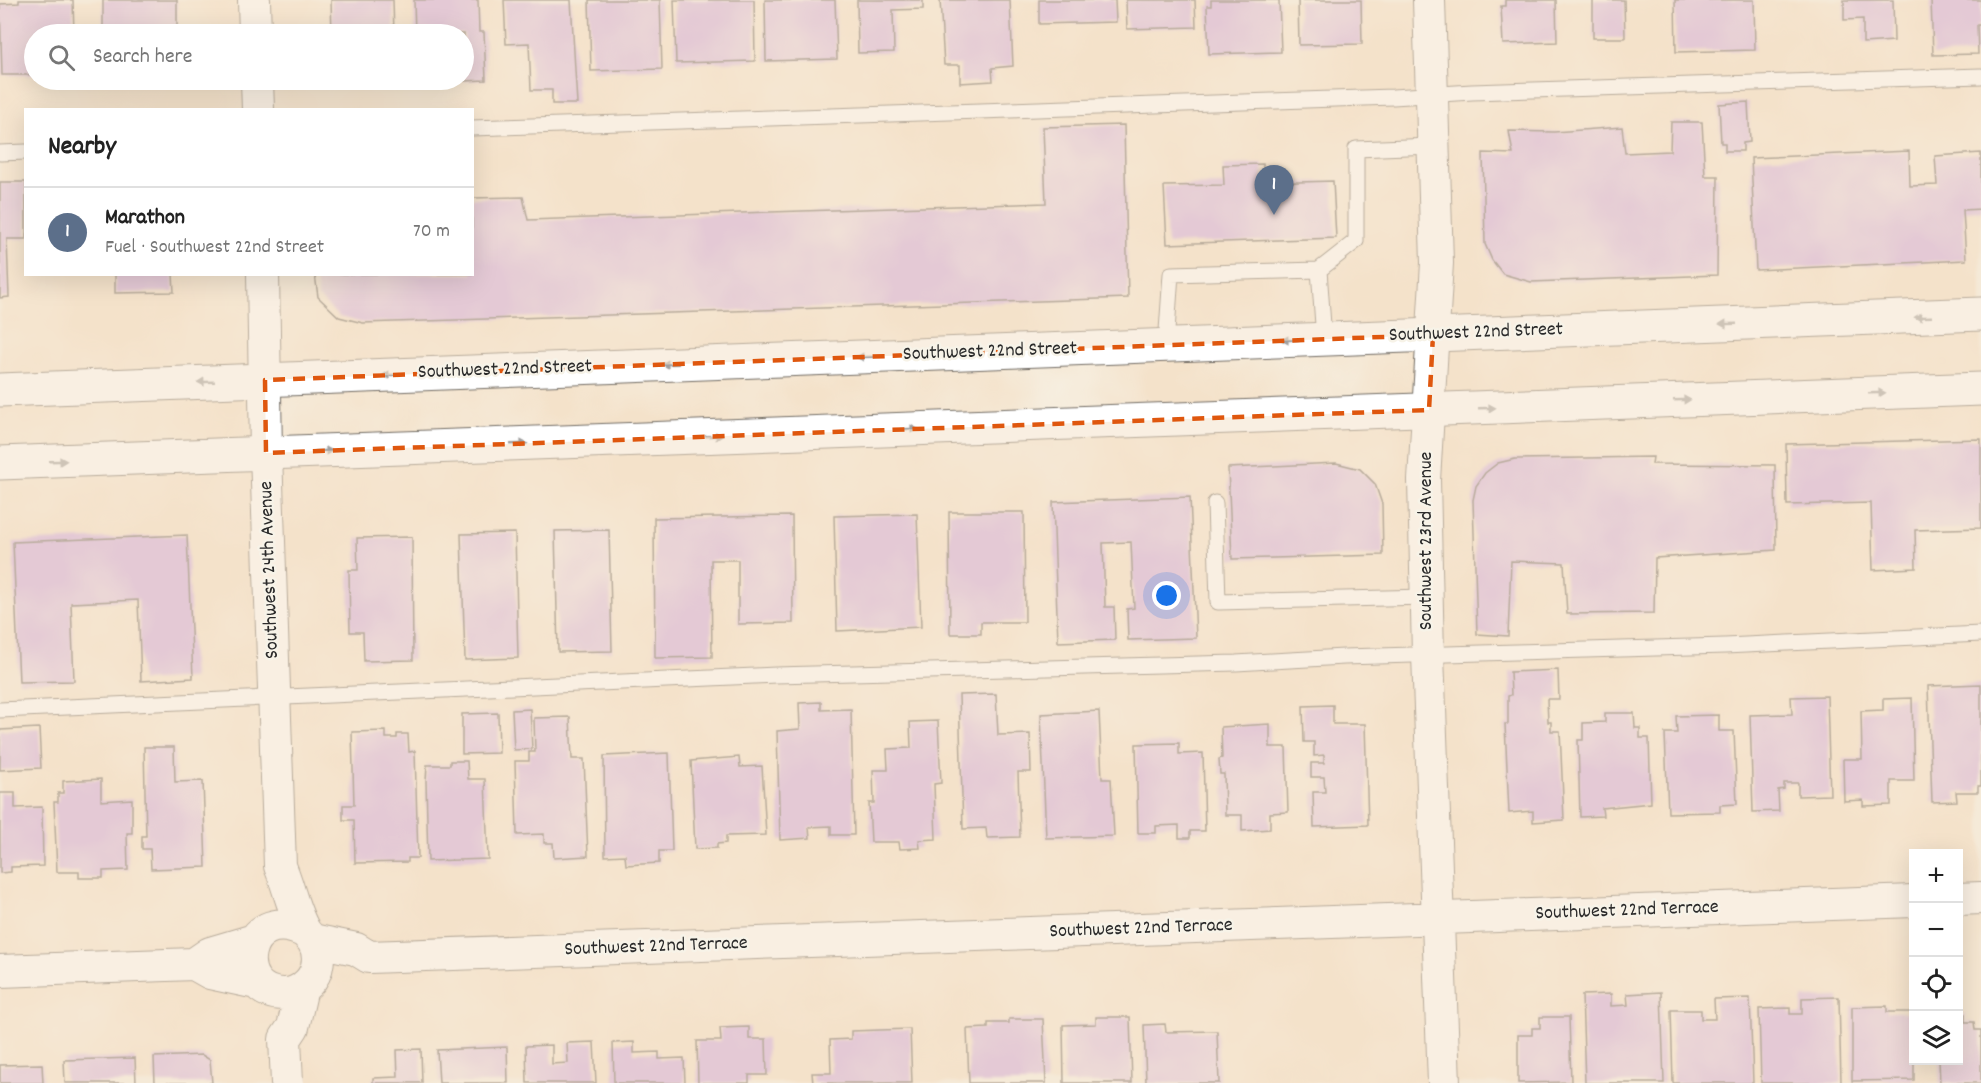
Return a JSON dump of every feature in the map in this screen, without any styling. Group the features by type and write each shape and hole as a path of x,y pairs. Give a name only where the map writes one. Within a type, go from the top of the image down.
{"main road":[{"name":"Southwest 22nd Street","path":"0,390 1981,314"},
{"path":"0,463 1981,389"}],"street":[{"path":"254,0 255,24"},
{"name":"Southwest 23rd Avenue","path":"1429,0 1437,264 1424,480 1426,597 1444,1083"},
{"path":"257,90 258,108"},
{"name":"Southwest 24th Avenue","path":"263,276 266,453 280,866 289,885 291,899 309,936"},
{"name":"Southwest 24th Avenue","path":"258,936 280,866"},
{"path":"1963,899 1981,898"},
{"name":"Southwest 22nd Terrace","path":"194,964 210,953 258,936 272,926 283,924 309,936 356,950 369,957 1909,901"},
{"path":"258,936 249,951 251,973 262,986 276,1028 285,1039"},
{"path":"287,1083 285,1039 293,1027 307,983 318,962 317,951 309,936"},
{"name":"Southwest 22nd Terrace","path":"0,971 194,964 210,973 262,986 278,994 289,994 307,983 355,967 369,957"}],"lane":[{"path":"474,128 1981,76"},
{"path":"1166,345 1171,274 1319,270 1356,241 1356,149 1432,146"},
{"path":"0,153 24,152"},
{"path":"1319,270 1324,339"},
{"path":"1215,503 1218,602 1426,597"},
{"path":"0,710 776,675 1236,663 1344,657 1725,646 1981,634"}],"highlighted area":[{"path":"1433,335 1429,410 266,453 265,380"}],"building":[{"path":"19,0 73,0 74,24 24,24 24,75 2,75 0,4 19,3"},
{"path":"103,0 177,0 177,24 103,24"},
{"path":"331,0 393,0 394,24 332,24"},
{"path":"414,0 478,0 479,32 484,32 486,80 474,81 474,24 415,24"},
{"path":"504,0 571,0 577,104 552,104 552,90 531,90 529,43 506,44"},
{"path":"589,0 660,0 662,69 591,71"},
{"path":"674,0 754,0 755,61 676,63"},
{"path":"765,0 835,0 837,59 766,61"},
{"path":"857,0 923,0 923,9 893,10 894,52 858,53"},
{"path":"940,0 1010,0 1013,66 992,68 993,81 960,83 960,65 944,65"},
{"path":"1039,0 1115,0 1116,22 1039,24"},
{"path":"1126,0 1195,0 1196,27 1127,29"},
{"path":"1211,0 1279,0 1281,52 1209,54 1207,6 1211,6"},
{"path":"1298,0 1361,0 1362,44 1299,45"},
{"path":"1505,0 1556,0 1557,42 1503,44 1501,6 1505,6"},
{"path":"1593,0 1624,0 1625,38 1593,38"},
{"path":"1675,0 1754,0 1755,50 1676,52"},
{"path":"1844,0 1893,0 1894,41 1863,43 1863,19 1844,20"},
{"path":"1931,0 1981,0 1981,25 1977,25 1978,54 1933,55"},
{"path":"1748,102 1750,142 1743,143 1743,151 1725,151 1725,143 1721,143 1719,104"},
{"path":"1671,122 1702,122 1705,176 1718,176 1717,275 1531,282 1503,274 1492,260 1485,244 1483,153 1513,154 1509,131 1554,132 1622,127 1625,153 1670,151"},
{"path":"1124,125 1128,298 363,323 339,317 318,297 315,276 474,276 474,198 523,197 528,220 1046,203 1043,127"},
{"path":"1909,151 1910,186 1937,185 1935,156 1981,153 1981,209 1963,210 1966,260 1756,270 1751,158"},
{"path":"1263,164 1263,183 1333,181 1336,238 1167,244 1164,186 1224,185 1223,165"},
{"path":"0,182 24,182 24,239 7,239 9,297 0,298"},
{"path":"115,276 173,276 174,292 115,293"},
{"path":"1981,439 1981,528 1915,530 1916,568 1873,570 1871,503 1787,505 1786,444"},
{"path":"1653,457 1652,464 1775,465 1776,550 1655,558 1654,613 1567,614 1564,563 1511,561 1508,636 1477,634 1473,500 1476,486 1485,473 1498,463 1515,459"},
{"path":"1336,463 1360,469 1375,484 1382,504 1383,555 1232,559 1228,468"},
{"path":"1190,497 1196,638 1128,640 1127,609 1134,608 1131,542 1103,543 1105,607 1114,607 1115,640 1058,642 1053,502"},
{"path":"949,512 1024,512 1025,622 981,622 981,634 950,634"},
{"path":"917,514 921,627 837,631 834,516"},
{"path":"792,516 793,623 738,624 738,560 711,560 712,657 655,658 654,518"},
{"path":"609,530 612,651 558,652 555,531"},
{"path":"515,533 518,658 465,660 461,534"},
{"path":"187,535 193,678 141,681 138,600 71,603 74,681 19,682 13,542"},
{"path":"412,537 413,660 364,661 363,632 350,632 349,570 358,570 357,538"},
{"path":"1558,670 1559,699 1547,699 1548,722 1551,722 1551,731 1560,731 1564,820 1533,822 1533,811 1509,813 1505,724 1508,724 1508,696 1511,695 1510,672"},
{"path":"1981,684 1981,786 1978,786 1978,792 1956,792 1957,801 1932,802 1928,686"},
{"path":"996,694 998,735 1030,734 1031,772 1018,772 1020,837 987,838 986,828 963,829 959,695"},
{"path":"1827,696 1830,795 1798,796 1798,783 1784,783 1784,789 1778,790 1779,811 1753,812 1750,715 1792,714 1791,697"},
{"path":"1912,698 1914,781 1891,781 1891,805 1863,806 1863,800 1844,801 1843,759 1862,759 1861,711 1883,710 1883,699"},
{"path":"821,702 821,710 851,709 854,835 831,835 831,826 809,827 810,838 780,840 777,731 800,729 799,703"},
{"path":"1333,705 1333,724 1365,724 1368,825 1314,827 1313,792 1325,792 1324,777 1311,777 1311,763 1324,763 1324,755 1314,756 1314,742 1304,742 1303,706"},
{"path":"530,709 532,749 514,750 512,710"},
{"path":"1099,711 1102,779 1111,779 1114,836 1046,838 1041,714"},
{"path":"498,713 499,753 462,754 462,714"},
{"path":"1605,713 1634,713 1635,728 1640,728 1640,738 1649,738 1651,803 1602,808 1603,816 1580,817 1578,740 1583,740 1583,723 1605,722"},
{"path":"1719,715 1719,731 1734,731 1737,804 1720,805 1720,812 1668,813 1665,733 1677,733 1676,716"},
{"path":"570,717 572,759 584,759 588,856 554,858 553,843 544,843 544,834 517,835 515,761 529,761 529,752 535,752 534,718"},
{"path":"938,721 941,783 934,784 936,839 919,840 920,848 900,849 899,842 871,842 869,803 874,803 873,770 888,770 887,749 911,748 910,722"},
{"path":"1270,724 1270,747 1286,747 1288,812 1270,813 1270,829 1242,831 1242,815 1225,815 1224,774 1220,774 1219,759 1222,758 1221,727"},
{"path":"39,728 41,768 0,770 0,730"},
{"path":"386,731 386,738 397,738 397,734 408,734 409,752 415,751 418,858 408,858 408,862 355,863 354,820 343,820 343,805 354,805 352,732"},
{"path":"1179,743 1179,754 1203,753 1205,831 1190,831 1190,838 1179,838 1179,825 1156,826 1156,833 1138,833 1136,744"},
{"path":"144,747 174,747 175,782 203,781 206,867 151,869 150,849 142,849 142,836 146,836"},
{"path":"669,753 672,851 659,851 659,863 626,865 625,855 605,856 604,756"},
{"path":"739,757 740,767 762,766 766,835 726,836 726,843 717,844 717,848 695,849 691,761"},
{"path":"450,761 467,761 468,779 485,779 488,859 428,861 427,765 450,765"},
{"path":"101,779 101,801 132,799 132,833 127,833 128,870 103,871 103,878 79,878 79,872 57,872 54,802 58,802 58,793 63,793 63,781"},
{"path":"0,793 15,793 15,808 42,807 43,866 11,867 11,872 0,873"},
{"path":"1661,992 1664,1083 1585,1083 1582,995 1611,994 1611,1006 1628,1005 1627,994"},
{"path":"1839,997 1841,1083 1761,1083 1759,1009 1790,1008 1790,1014 1802,1014 1802,998"},
{"path":"1750,998 1753,1083 1673,1083 1671,1010 1701,1010 1701,1019 1715,1019 1714,999"},
{"path":"1887,1006 1887,1012 1909,1012 1909,1065 1914,1065 1914,1080 1852,1081 1852,1007"},
{"path":"1963,1014 1965,1014 1965,1022 1974,1022 1975,1030 1981,1030 1981,1083 1940,1083 1939,1065 1963,1065"},
{"path":"1096,1017 1130,1017 1132,1083 1064,1083 1063,1025 1096,1024"},
{"path":"1540,1017 1569,1017 1571,1082 1518,1083 1518,1035 1532,1035 1532,1028 1540,1028"},
{"path":"1009,1019 1043,1019 1046,1083 969,1083 967,1029 988,1028 988,1023 1009,1023"},
{"path":"1165,1024 1166,1032 1217,1031 1219,1083 1146,1083 1144,1025"},
{"path":"749,1027 749,1039 766,1039 767,1075 749,1075 749,1083 698,1083 697,1041 721,1041 720,1028"},
{"path":"910,1029 912,1083 813,1083 812,1073 831,1073 830,1040 851,1039 851,1031"},
{"path":"594,1042 596,1083 527,1083 526,1046 552,1045 552,1064 568,1063 567,1043"},
{"path":"634,1042 634,1053 659,1052 659,1059 684,1058 685,1083 614,1083 613,1043"},
{"path":"507,1047 508,1083 439,1083 437,1050"},
{"path":"421,1049 422,1083 373,1083 373,1078 398,1077 397,1050"},
{"path":"202,1055 210,1060 212,1083 155,1083 154,1057"},
{"path":"135,1058 136,1083 65,1083 64,1060"},
{"path":"42,1064 43,1083 0,1083 0,1065"}],"place":[{"name":"Marathon","path":"1274,215"}]}
